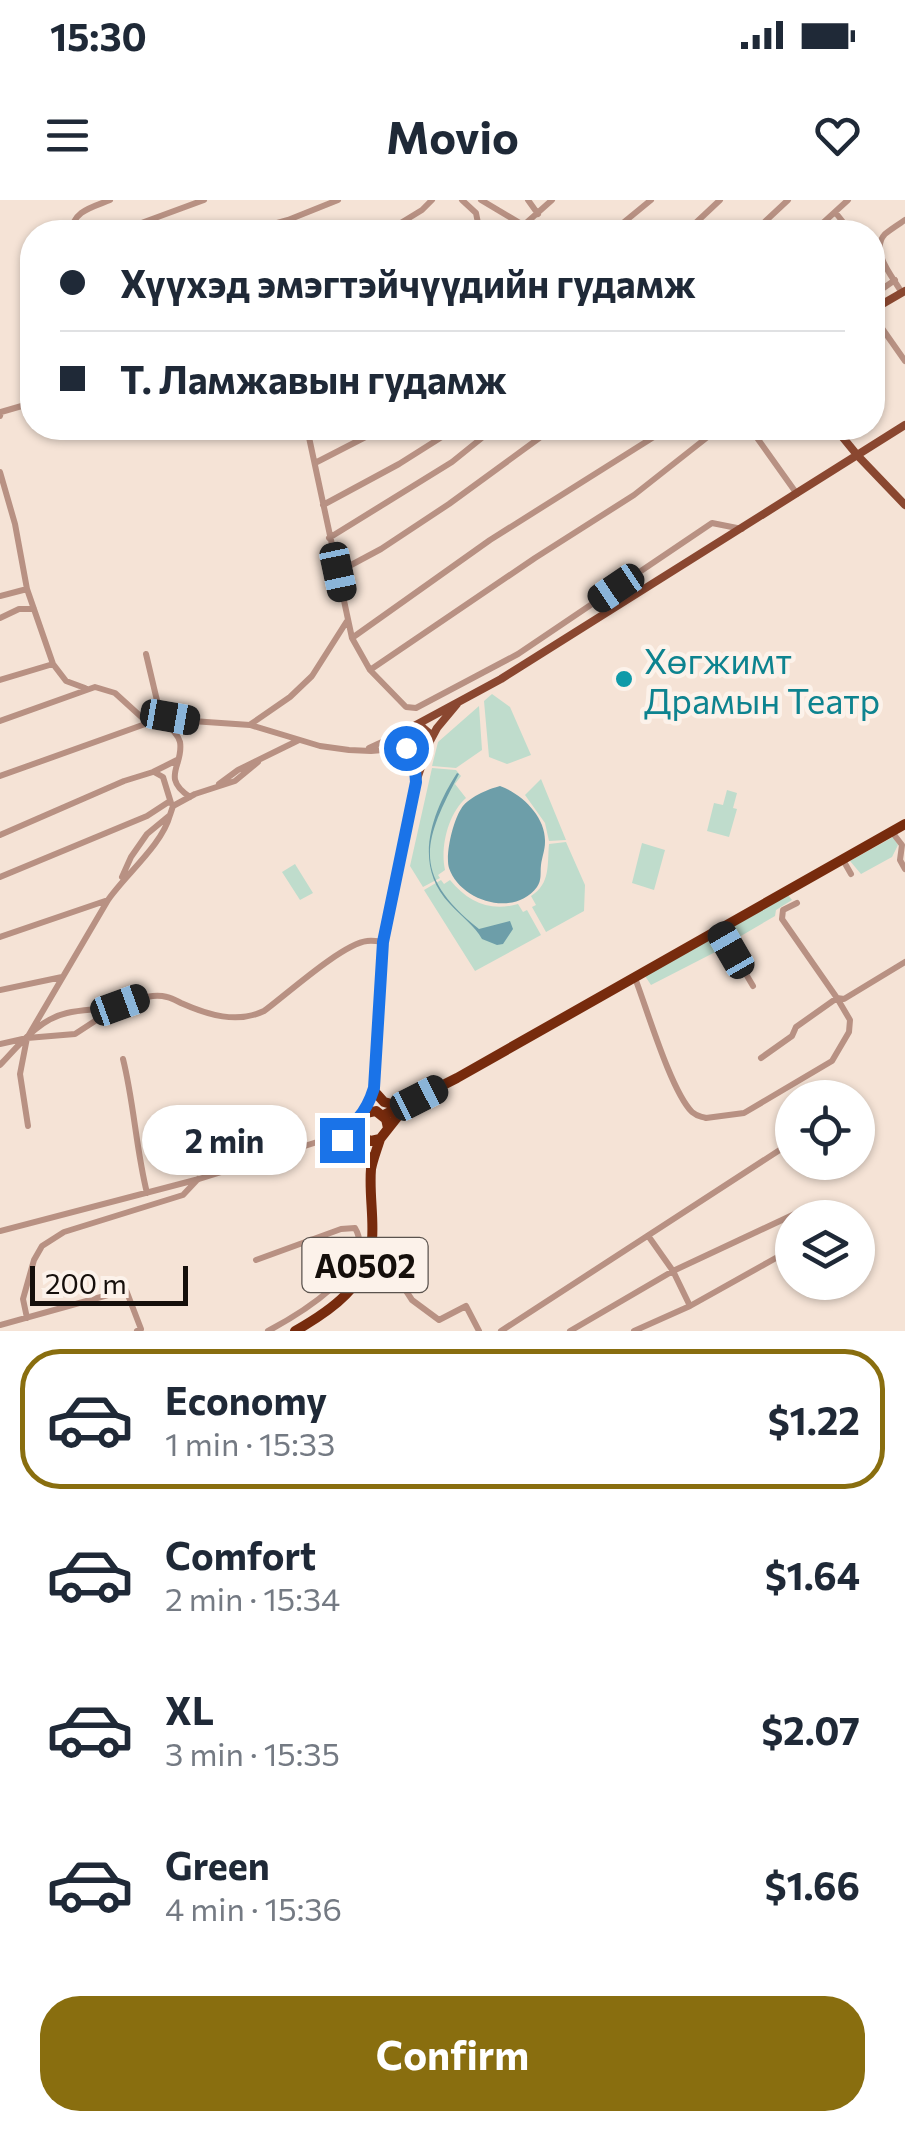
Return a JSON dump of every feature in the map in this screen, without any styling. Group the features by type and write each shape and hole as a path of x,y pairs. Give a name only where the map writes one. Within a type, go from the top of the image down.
{"highway":[{"path":"382,1114 905,824"},
{"path":"374,1090 384,1102 405,1104"},
{"path":"388,1128 405,1104"},
{"path":"361,1117 372,1110 382,1114 388,1128"},
{"name":"A0502","path":"294,1331 335,1306 362,1274 372,1239 370,1162 365,1139 358,1130 361,1117"},
{"name":"A0502","path":"370,1162 388,1128"},
{"path":"333,1138 358,1148 370,1162"},
{"path":"365,1139 380,1139"}],"main road":[{"path":"845,440 905,505"},
{"path":"416,782 403,739 410,728 479,690 882,440"},
{"path":"382,1114 374,1090 383,942 416,782 428,744 460,700"},
{"path":"410,728 426,730 428,744"},
{"path":"408,749 417,752 428,744"},
{"path":"386,748 413,762"},
{"path":"361,1117 374,1090"}],"street":[{"path":"74,220 110,200"},
{"path":"150,220 204,200"},
{"path":"288,220 338,200"},
{"path":"406,220 432,200"},
{"path":"462,200 476,213 477,220"},
{"path":"481,200 517,220"},
{"path":"528,200 538,214"},
{"path":"531,220 552,200"},
{"path":"627,220 651,200"},
{"path":"699,220 720,200"},
{"path":"767,220 788,200"},
{"path":"826,220 848,200"},
{"path":"835,212 841,220"},
{"path":"885,265 904,292"},
{"path":"885,287 894,280"},
{"path":"885,331 905,361"},
{"path":"310,440 352,638 370,670 406,707 416,708 518,654 712,523 742,529"},
{"path":"315,463 360,440"},
{"path":"323,505 437,440"},
{"path":"330,538 452,462 478,440"},
{"path":"338,572 450,504 533,440"},
{"path":"352,638 490,540 649,440"},
{"path":"370,670 634,495 704,440"},
{"path":"759,440 797,494"},
{"path":"0,472 27,589 53,664 66,681 86,689"},
{"path":"0,596 27,589"},
{"path":"0,618 19,609 34,609"},
{"path":"250,725 312,676 348,620"},
{"path":"146,654 159,709 170,717 192,721"},
{"path":"0,680 53,664"},
{"path":"471,679 479,690"},
{"path":"0,721 95,687 116,693 148,723"},
{"path":"28,1126 20,1074 27,1038 120,883 130,857 171,807 171,784 181,746 163,721"},
{"path":"0,776 163,721 250,725 299,740 371,752 408,749"},
{"path":"358,750 366,750 410,728"},
{"path":"0,878 171,807 299,740"},
{"path":"0,836 177,760"},
{"path":"153,772 190,796"},
{"path":"891,831 904,845 900,860 905,868"},
{"path":"843,860 851,874"},
{"path":"634,977 676,1087 690,1110 700,1118 744,1113 832,1061 849,1032 850,1020 837,998 782,920 783,910 799,906 790,889"},
{"path":"0,937 108,900"},
{"path":"719,929 753,986"},
{"path":"0,1065 50,1019 145,996 166,996 228,1018 253,1016 357,944 366,940 383,942"},
{"path":"761,1058 792,1036 796,1026 837,998 850,996 905,962"},
{"path":"0,990 64,977"},
{"path":"0,1044 75,1034 120,1005"},
{"path":"123,1059 147,1193"},
{"path":"333,1138 361,1117"},
{"path":"0,1231 333,1138 365,1139"},
{"path":"501,1331 775,1153"},
{"path":"27,1318 22,1298 42,1246 64,1232 182,1195 199,1178"},
{"path":"570,1331 672,1272 775,1223"},
{"path":"256,1260 342,1229 355,1228 360,1236 360,1249 353,1264 326,1294 268,1331"},
{"path":"649,1237 690,1306"},
{"path":"372,1239 412,1300 439,1320 466,1306 479,1331"},
{"path":"634,1331 690,1306 775,1258"},
{"path":"0,1326 126,1290 141,1330 137,1331"}],"green space":[{"path":"492,694 510,707 531,755 507,764 489,757 484,701"},
{"path":"479,706 482,750 456,768 432,766 438,742"},
{"path":"432,768 456,770 461,776 455,784 466,798 447,831 445,870 438,875 440,878 423,887 410,866"},
{"path":"541,779 566,840 549,841 545,823 525,795"},
{"path":"727,790 737,793 729,837 707,831 714,803 723,805"},
{"path":"893,837 898,845 892,857 861,874 850,861"},
{"path":"566,842 585,885 584,911 546,932 532,907 536,905 531,896 545,879 549,844"},
{"path":"642,843 665,850 654,890 632,883"},
{"path":"295,864 313,893 300,900 282,872"},
{"path":"441,880 444,884 450,880 464,894 489,906 518,904 523,912 527,910 541,935 475,971 424,890"},
{"path":"788,895 792,900 776,910 775,916 734,940 728,930"},
{"path":"720,934 727,946 651,985 645,976"}],"water":[{"path":"457,773 432,838 433,874 457,909 479,929 510,921 513,929 503,944 482,939 438,889 432,873 429,856 434,821"},
{"path":"500,786 537,815 545,842 537,887 515,902 502,903 476,897 464,889 455,880 448,862 450,838 461,809 473,798"}],"place":[{"name":"Хөгжимт Драмын Театр","path":"624,679"}],"route":[{"path":"342,1140 330,1138 358,1121 374,1088 383,942 416,782 410,750 406,748"}]}
